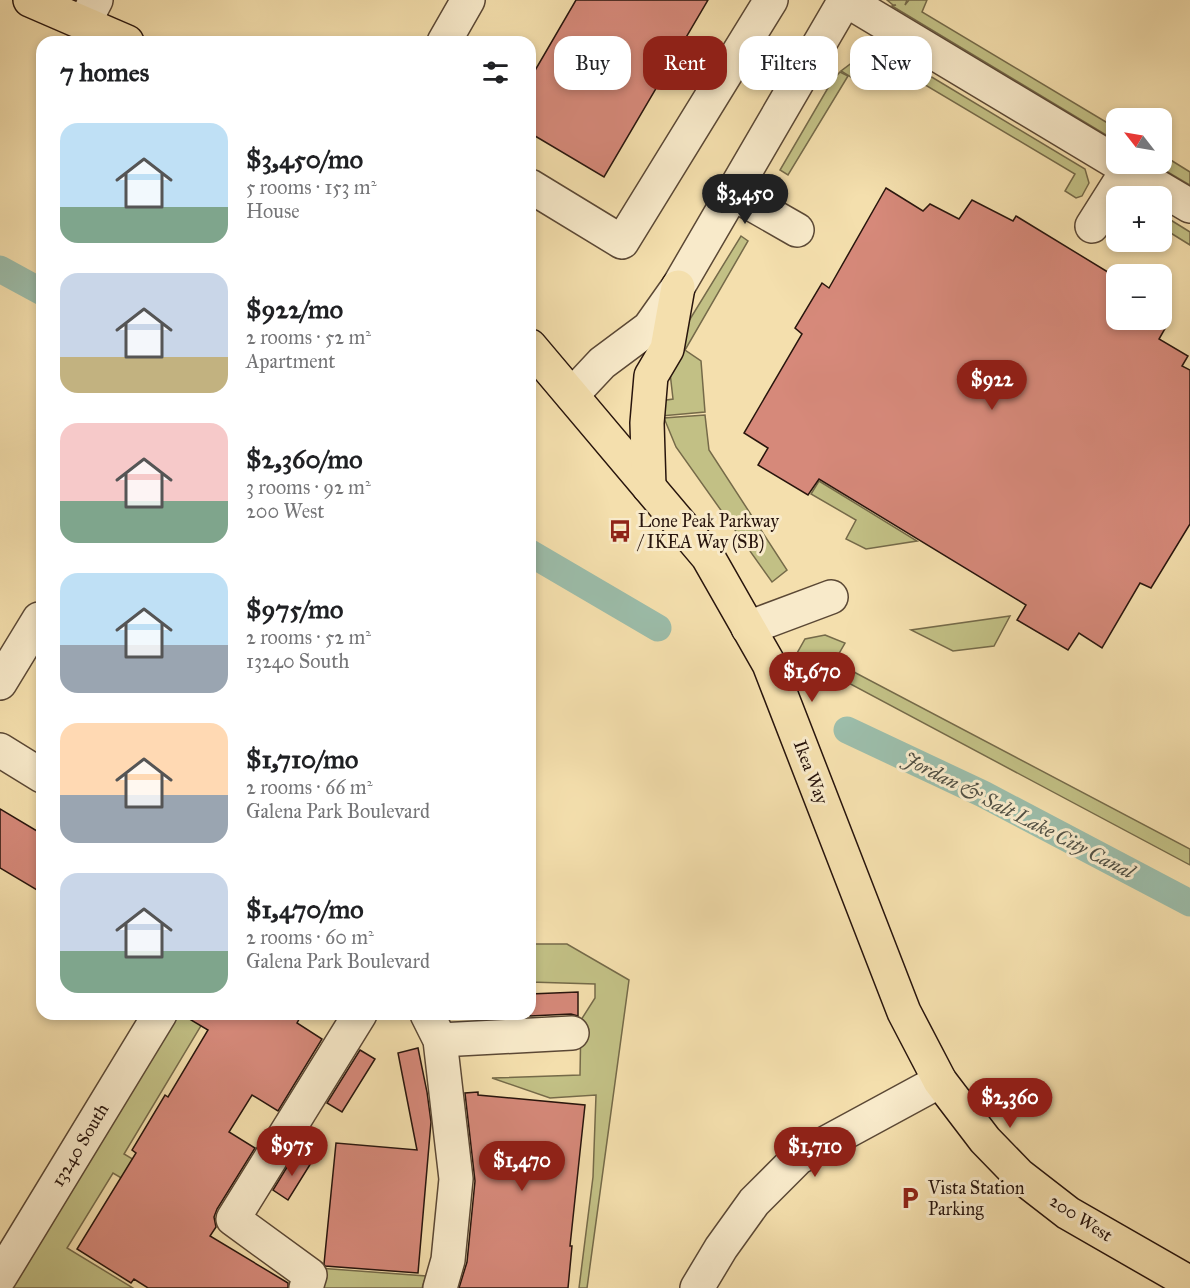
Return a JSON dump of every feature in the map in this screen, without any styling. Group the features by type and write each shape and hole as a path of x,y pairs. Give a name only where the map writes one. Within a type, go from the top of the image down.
{"main road":[{"path":"30,0 90,12 120,36"},
{"path":"649,487 647,423 651,376 668,349 678,286"},
{"name":"Ikea Way","path":"536,353 708,557 769,664 904,1012 940,1080"},
{"name":"200 West","path":"940,1080 984,1140 1019,1175 1068,1213 1190,1283"}],"street":[{"path":"447,36 468,0"},
{"path":"536,190 622,242 771,0"},
{"path":"572,395 602,363 649,328 678,286 734,194 846,0 1106,156"},
{"path":"1092,226 1117,174"},
{"path":"1136,174 1190,206"},
{"path":"734,194 797,230"},
{"path":"748,628 831,597"},
{"path":"0,683 36,623"},
{"path":"0,750 36,772"},
{"name":"13240 South","path":"0,1277 156,1020"},
{"path":"306,1288 310,1275 233,1219 356,1020"},
{"path":"440,1288 448,1260 456,1179 433,1027 572,1033"},
{"path":"697,1288 721,1248 754,1202 798,1158 940,1080"}],"shaded area":[{"path":"887,0 907,0 905,5 909,0 927,0 922,12 1106,122 1106,135 892,6 896,5"},
{"path":"850,64 850,77 841,71"},
{"path":"840,72 848,76 788,175 780,170 827,90 838,90"},
{"path":"932,77 1085,169 1089,183 1082,196 1076,198 1065,191 1075,174 932,89"},
{"path":"1172,161 1190,172 1190,185 1171,174"},
{"path":"1172,221 1190,232 1190,245 1172,234"},
{"path":"741,236 748,241 685,350 701,361 705,412 661,416 660,401 673,399 668,355"},
{"path":"705,415 709,450 787,570 772,582 676,447 664,418"},
{"path":"819,481 917,541 866,549 846,539 856,520 811,494"},
{"path":"1010,616 994,646 953,651 911,630"},
{"path":"825,635 845,643 830,669 835,662 1190,849 1190,865 796,655 805,639"},
{"path":"536,944 567,944 629,980 587,1288 579,1288 593,1177 596,1095 550,1098 492,1078 580,1075 581,1020 595,998 595,984 536,982"},
{"path":"174,1020 204,1020 124,1154 205,1202 194,1221 113,1173 67,1248 133,1288 12,1288"},
{"path":"318,1268 426,1276 422,1288 318,1288"}],"building":[{"path":"576,0 708,0 687,36 643,36 643,90 655,90 604,177 536,137 536,69 554,38 554,90 631,90 631,36 555,36"},
{"path":"886,188 923,211 930,204 959,219 972,200 1013,221 1016,216 1106,271 1106,330 1164,330 1159,339 1188,356 1182,366 1190,370 1190,524 1151,588 1140,583 1102,648 1079,633 1068,650 1017,620 1026,605 819,479 808,495 758,465 768,448 744,433 802,334 795,328 822,283 829,288"},
{"path":"0,809 36,830 36,889 0,868"},
{"path":"578,992 578,1016 571,1014 536,1016 536,994"},
{"path":"191,1020 299,1020 297,1023 322,1039 278,1111 252,1095 229,1132 255,1148 217,1209 214,1217 216,1227 210,1236 288,1283 288,1288 148,1288 134,1279 131,1283 77,1249 136,1153 132,1150 165,1095 168,1097 208,1030"},
{"path":"418,1048 431,1122 418,1273 325,1266 336,1143 417,1150 398,1053"},
{"path":"360,1050 375,1059 342,1112 327,1103"},
{"path":"478,1092 478,1095 585,1105 570,1246 572,1246 568,1288 459,1288 467,1262 475,1181 465,1093"},
{"path":"295,1154 311,1163 288,1200 273,1190"}],"waterway":[{"name":"Jordan & Salt Lake City Canal","path":"0,269 36,289"},
{"name":"Jordan & Salt Lake City Canal","path":"536,557 658,628"},
{"name":"Jordan & Salt Lake City Canal","path":"847,730 983,794 1190,903"}],"place":[{"name":"Lone Peak Parkway / IKEA Way (SB)","path":"620,531"},
{"name":"Vista Station Parking","path":"910,1198"}]}
